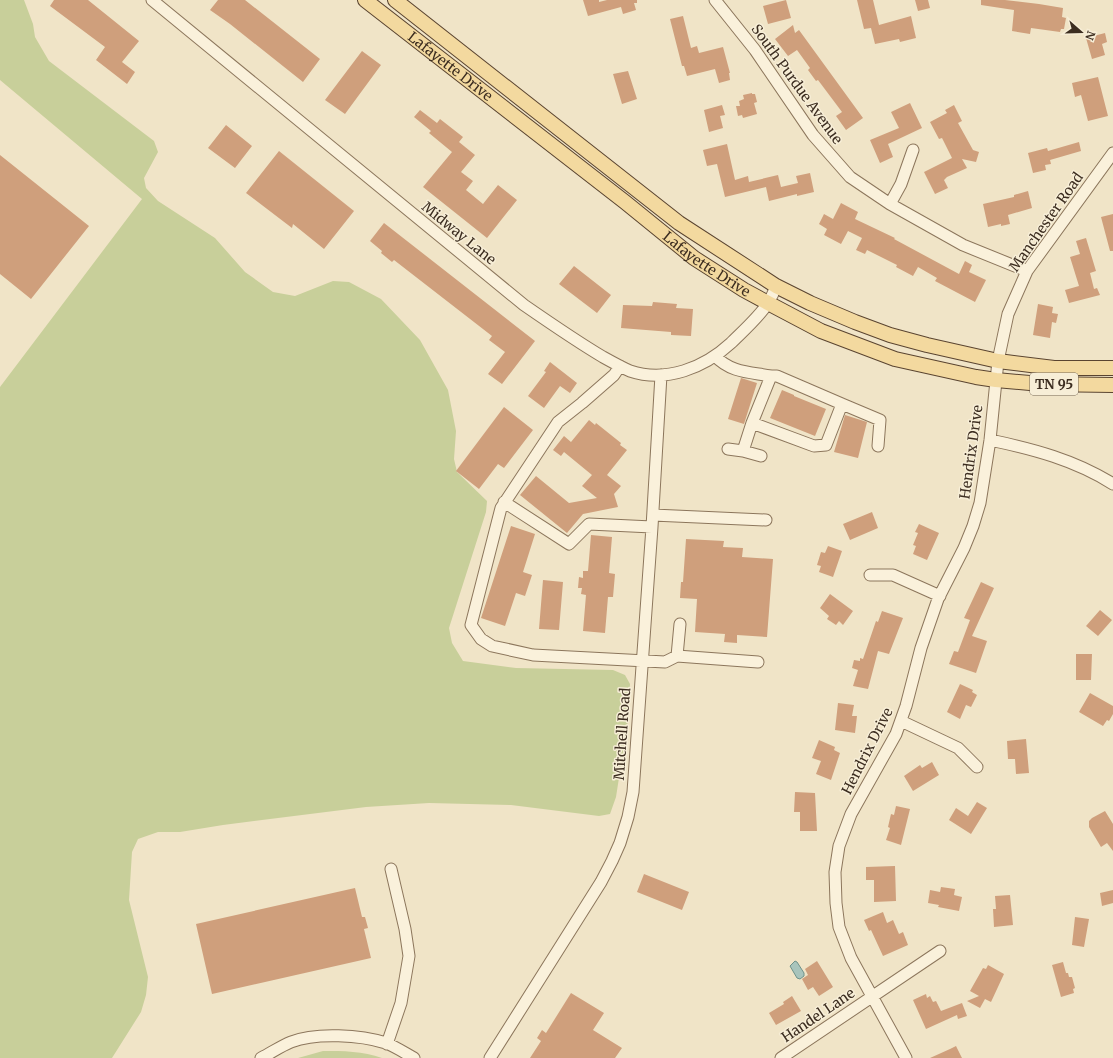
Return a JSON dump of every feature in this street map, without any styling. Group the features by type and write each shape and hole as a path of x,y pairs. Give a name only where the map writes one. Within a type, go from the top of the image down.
{"main road":[{"name":"Lafayette Drive","path":"364,0 694,258 732,283 821,331 895,358 976,377 1041,384 1113,385"},
{"name":"Lafayette Drive","path":"395,0 679,223 776,286 823,309 890,335 998,361 1054,368 1113,368"},
{"path":"442,61 454,47"}],"street":[{"name":"Midway Lane","path":"152,0 524,305 584,346 620,366 631,371 661,375 689,370 715,356 741,333 768,303 776,286"},
{"name":"South Purdue Avenue","path":"715,0 755,50 813,135 850,177 890,204 963,245 1027,272"},
{"path":"890,204 901,184 913,150"},
{"name":"Manchester Road","path":"996,380 998,361 1008,314 1027,272 1113,154"},
{"path":"715,356 725,366 732,369 777,376 880,420 878,446"},
{"path":"620,366 614,374 582,403 558,422 504,502 501,508 471,625 481,639 492,646 533,655 665,662 677,656 758,662"},
{"name":"Mitchell Road","path":"490,1058 601,882 620,842 628,817 633,792 643,660 661,375"},
{"path":"743,451 771,376"},
{"name":"Hendrix Drive","path":"906,1058 851,958 839,927 836,903 835,872 839,846 851,814 896,734 922,648 940,596 964,548 973,526 980,503 990,440 996,380"},
{"path":"752,424 814,446 826,446 842,404"},
{"path":"990,440 1028,448 1065,459 1098,474 1113,484"},
{"path":"728,449 761,456"},
{"path":"504,502 569,544 589,524 652,527"},
{"path":"653,515 766,520"},
{"path":"870,575 893,574 940,596"},
{"path":"677,656 680,624"},
{"path":"901,721 958,748 978,767"},
{"path":"387,1044 400,1003 409,956 405,929 391,869"},
{"name":"Handel Lane","path":"781,1058 940,951"},
{"path":"261,1058 292,1042 311,1038 350,1036 387,1044 414,1058"}],"green space":[{"path":"0,0 24,0 33,24 35,37 49,61 154,141 158,152 144,178 146,188 158,201 215,238 245,272 273,292 295,296 333,281 349,282 381,299 420,340 448,390 456,431 454,459 457,472 487,501 486,512 449,628 452,643 463,661 516,668 613,670 625,675 630,684 628,720 616,797 610,814 599,816 511,805 429,803 366,807 223,825 180,832 158,832 138,839 132,852 129,900 148,977 146,995 141,1012 112,1058 0,1058 0,387 142,199 0,80"},
{"path":"323,1051 345,1051 382,1058 298,1058"}],"water":[{"path":"795,961 804,973 804,976 800,979 797,978 790,966"}],"building":[{"path":"54,0 88,0 139,41 122,62 135,72 127,84 96,60 105,47 50,6"},
{"path":"218,0 245,0 320,59 303,82 210,10"},
{"path":"583,0 599,0 599,2 607,0 637,0 637,3 634,3 636,10 623,14 621,7 588,16"},
{"path":"786,0 791,18 768,24 763,6"},
{"path":"857,0 873,0 879,25 911,16 916,38 900,42 899,39 875,44 871,28 864,29"},
{"path":"915,0 928,0 930,8 918,11"},
{"path":"981,0 1005,0 1063,8 1062,17 1066,18 1064,29 1061,29 1060,32 1031,28 1030,34 1012,31 1014,10 981,5"},
{"path":"683,16 691,48 697,46 699,53 723,47 730,73 730,80 719,83 715,69 687,76 684,66 682,66 670,19"},
{"path":"793,25 795,33 799,30 863,118 846,130 836,116 842,112 818,80 816,81 808,70 810,68 797,50 788,56 775,39"},
{"path":"1105,33 1107,42 1102,44 1105,55 1092,59 1086,38"},
{"path":"362,51 381,65 345,114 325,100"},
{"path":"628,71 637,99 622,104 613,74"},
{"path":"1098,77 1108,116 1088,121 1081,95 1075,97 1072,83"},
{"path":"752,93 755,94 757,102 754,103 757,114 743,118 742,115 738,116 736,106 740,106 739,101 744,99 743,95"},
{"path":"910,103 922,128 888,144 893,157 880,163 870,140 899,128 891,112"},
{"path":"722,105 725,115 720,116 723,128 709,132 704,110"},
{"path":"954,105 962,121 958,123 973,150 979,152 976,162 962,159 967,168 947,177 944,180 948,188 935,194 924,172 952,158 942,138 939,139 930,122 947,113 945,110"},
{"path":"420,110 437,123 440,119 463,137 459,142 475,155 461,172 473,181 466,190 483,204 498,185 517,200 487,238 423,187 452,152 429,133 431,131 414,117"},
{"path":"226,125 252,146 235,168 208,148"},
{"path":"1079,142 1081,151 1050,160 1051,164 1045,165 1046,170 1033,173 1028,153 1047,148 1048,151"},
{"path":"727,144 735,180 748,176 749,182 778,175 781,187 798,183 796,176 810,173 814,192 797,196 797,194 769,201 766,187 725,197 717,164 707,166 703,150"},
{"path":"279,151 354,211 324,249 293,224 292,228 246,193"},
{"path":"0,155 89,226 31,299 0,274"},
{"path":"1028,191 1032,208 1008,215 1010,224 1001,226 1001,224 988,227 983,204 1014,197 1014,195"},
{"path":"841,203 858,212 855,219 895,238 894,239 959,274 965,261 972,265 969,272 986,280 975,302 935,281 937,278 918,267 913,276 896,267 897,265 867,250 865,254 856,250 862,238 848,231 841,244 824,235 827,229 819,224 824,214 833,219"},
{"path":"1113,214 1113,251 1110,251 1101,217"},
{"path":"384,223 535,341 502,384 488,374 505,352 489,340 492,336 394,260 392,262 370,241"},
{"path":"1086,238 1096,271 1090,273 1094,289 1097,288 1100,295 1069,303 1065,290 1079,286 1070,257 1080,254 1076,241"},
{"path":"574,266 611,295 597,313 559,284"},
{"path":"653,302 677,304 676,308 693,309 691,336 671,335 671,332 621,328 623,305 652,306"},
{"path":"1038,304 1053,307 1052,313 1058,314 1056,323 1052,322 1050,338 1033,335"},
{"path":"550,362 577,383 570,393 560,386 544,408 528,396 546,372 544,371"},
{"path":"741,378 757,383 744,424 728,419"},
{"path":"782,390 826,409 815,436 770,418"},
{"path":"504,407 533,430 504,468 498,464 479,489 456,471"},
{"path":"845,415 867,422 858,458 834,452"},
{"path":"589,420 595,425 596,423 621,443 620,445 627,450 607,475 621,486 614,494 618,507 583,514 567,533 520,495 536,476 569,503 597,498 582,486 592,475 564,452 561,456 553,450 564,436 571,442"},
{"path":"872,512 878,528 850,540 843,524"},
{"path":"919,524 939,533 927,560 913,554 916,546 913,545 918,533 915,532"},
{"path":"511,526 535,534 523,572 532,575 525,596 516,593 505,626 481,618"},
{"path":"591,535 612,537 609,573 615,574 613,597 608,597 605,633 583,631 586,595 581,594 582,588 578,588 579,577 583,578 583,571 588,571"},
{"path":"686,539 724,541 723,547 743,548 742,557 773,559 767,637 737,635 737,643 724,642 725,634 695,632 697,599 680,598 681,582 683,582"},
{"path":"828,546 842,551 833,577 819,572 821,566 817,565 821,552 825,553"},
{"path":"543,580 563,582 559,630 539,629"},
{"path":"981,582 994,588 972,636 987,641 976,673 949,664 954,651 958,652 970,620 964,618"},
{"path":"830,594 853,611 843,625 839,621 836,625 827,619 829,616 820,608"},
{"path":"1100,610 1112,620 1098,636 1086,626"},
{"path":"882,611 903,618 889,654 878,651 868,689 853,686 858,670 852,668 854,660 860,661 860,658 863,659 876,621 878,622"},
{"path":"1076,654 1092,654 1091,680 1076,680"},
{"path":"960,684 973,690 972,692 977,695 971,707 966,705 960,719 947,712"},
{"path":"1090,693 1113,706 1113,714 1109,721 1107,720 1103,726 1079,712"},
{"path":"838,703 854,705 852,716 857,716 855,733 835,730"},
{"path":"1026,739 1029,773 1016,774 1015,759 1008,759 1007,741"},
{"path":"819,740 835,747 834,750 840,753 831,780 816,774 821,761 812,758"},
{"path":"932,762 939,775 913,791 904,776 920,765 922,768"},
{"path":"795,792 815,793 817,831 800,831 800,812 794,812"},
{"path":"977,802 987,808 971,834 949,820 956,808 968,816"},
{"path":"896,806 910,809 901,845 886,840 890,828 888,827 891,814 894,815"},
{"path":"1105,811 1113,824 1113,851 1107,843 1101,847 1089,827 1089,821 1092,818"},
{"path":"895,866 896,901 874,902 874,880 866,880 866,867"},
{"path":"644,874 689,892 682,910 637,892"},
{"path":"941,887 955,889 954,895 962,897 959,911 938,907 939,905 928,903 930,890 940,892"},
{"path":"355,888 362,917 365,917 368,928 364,929 371,958 212,994 196,924"},
{"path":"1113,890 1113,903 1102,906 1100,893"},
{"path":"1010,895 1013,925 994,927 993,909 996,909 995,896"},
{"path":"883,912 887,923 893,920 899,934 903,932 908,945 883,956 871,930 869,931 864,920"},
{"path":"1075,917 1089,919 1084,947 1072,945"},
{"path":"817,961 833,987 819,996 813,987 808,990 802,979 808,975 805,969"},
{"path":"1063,962 1066,973 1068,973 1069,977 1072,977 1075,988 1073,989 1074,993 1061,997 1052,965"},
{"path":"988,965 1004,974 991,1002 985,999 980,1008 967,1001 979,996 970,991 983,968 986,969"},
{"path":"571,993 604,1013 593,1030 622,1048 615,1058 530,1058 541,1041 537,1038 542,1030 546,1033"},
{"path":"926,994 927,998 930,996 933,1002 936,1001 941,1011 962,1003 967,1016 958,1019 957,1015 926,1029 913,1000"},
{"path":"792,996 801,1011 776,1025 769,1013 784,1004 783,1002"},
{"path":"956,1046 962,1058 930,1058 950,1049"}]}
